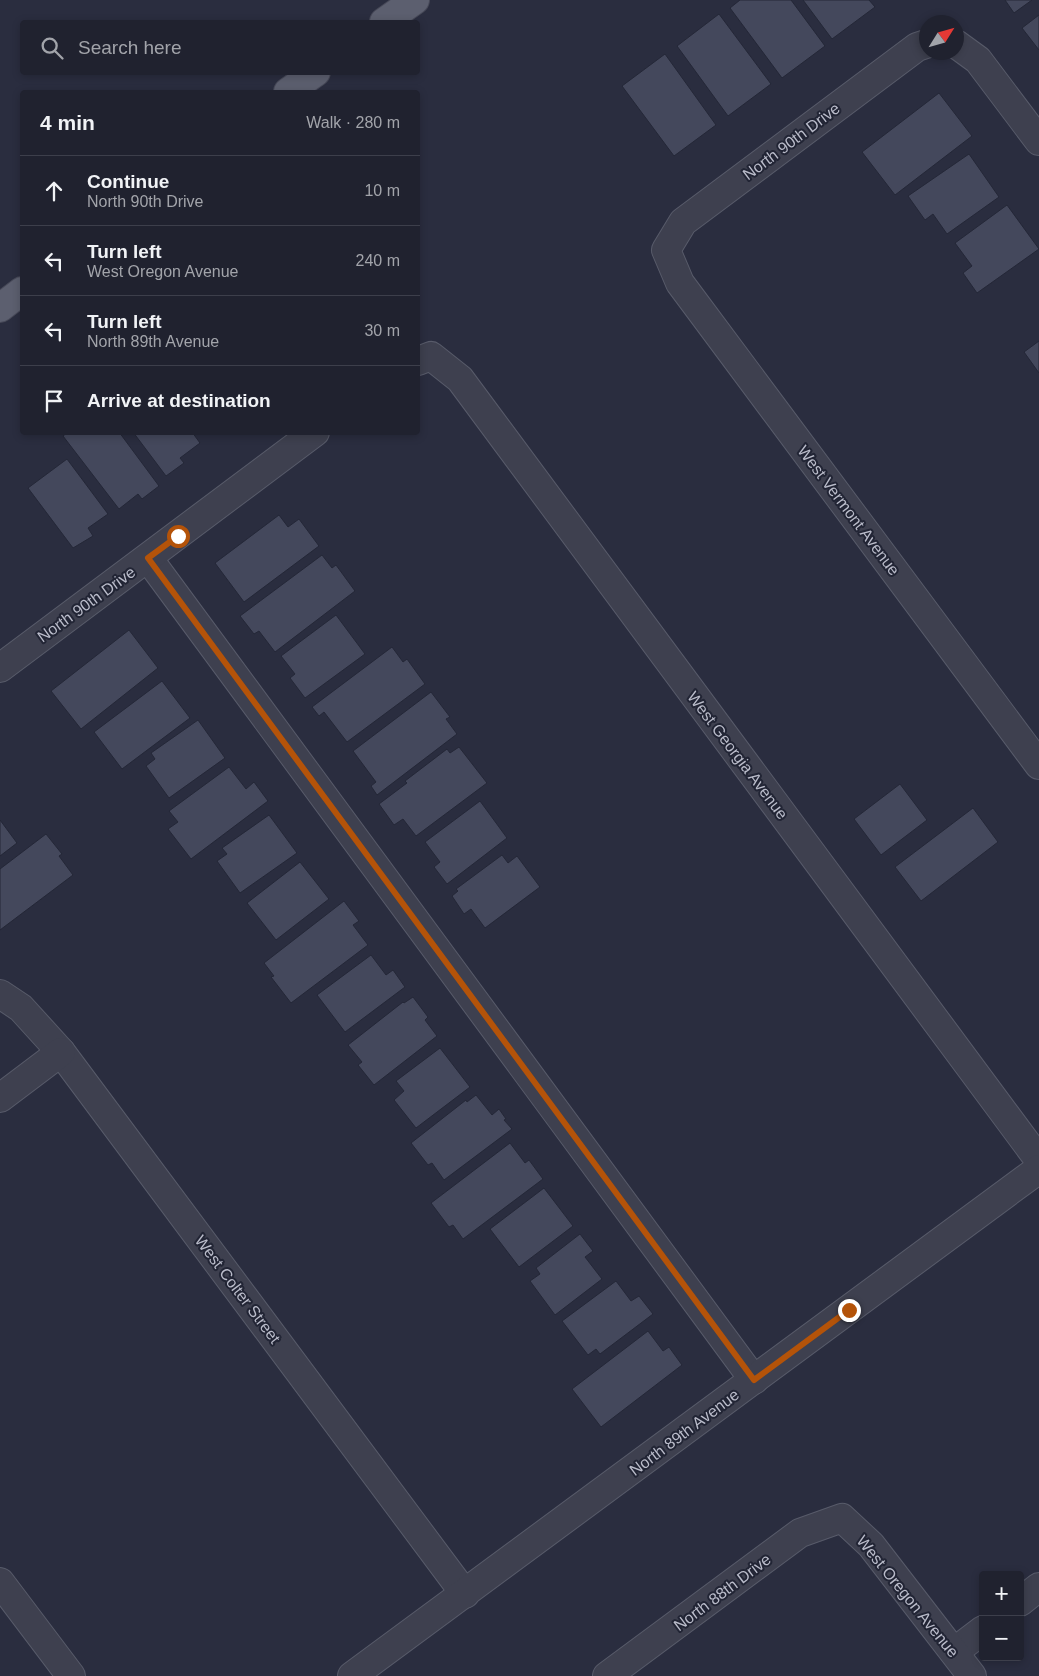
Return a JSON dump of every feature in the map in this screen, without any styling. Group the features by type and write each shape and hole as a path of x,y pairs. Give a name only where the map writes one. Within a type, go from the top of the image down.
{"main road":[{"path":"387,20 415,0"},
{"path":"291,90 312,75"},
{"path":"0,308 20,293"}],"street":[{"name":"North 90th Drive","path":"666,250 683,222 919,46"},
{"path":"964,50 978,60 1039,141"},
{"name":"West Vermont Avenue","path":"666,250 680,283 1039,764"},
{"name":"West Georgia Avenue","path":"424,358 460,379 1039,1160"},
{"name":"North 90th Drive","path":"0,668 311,435"},
{"path":"148,558 754,1380"},
{"name":"West Colter Street","path":"0,994 21,1008 61,1052 465,1594"},
{"path":"0,1098 61,1052"},
{"name":"North 89th Avenue","path":"352,1676 1039,1169"},
{"name":"West Oregon Avenue","path":"842,1518 871,1545 972,1676"},
{"name":"North 88th Drive","path":"608,1676 800,1533 842,1518"},
{"path":"0,1582 71,1676"},
{"path":"1024,1599 1039,1587"},
{"path":"954,1652 979,1633"}],"building":[{"path":"740,0 791,0 825,46 782,78 730,8"},
{"path":"803,0 869,0 875,7 832,39"},
{"path":"1005,0 1032,0 1014,13"},
{"path":"719,14 771,84 728,116 677,46"},
{"path":"1039,15 1039,50 1022,28"},
{"path":"665,54 716,125 674,156 622,86"},
{"path":"939,93 972,136 895,195 862,152"},
{"path":"969,154 999,197 947,234 933,214 925,220 908,196"},
{"path":"1007,205 1039,249 977,293 963,273 972,266 955,243"},
{"path":"1039,341 1039,373 1024,352"},
{"path":"121,435 159,486 142,499 138,494 119,509 63,436"},
{"path":"135,435 194,435 200,443 180,458 184,463 166,476"},
{"path":"67,459 108,514 88,528 93,536 73,548 28,488"},
{"path":"279,515 288,527 299,519 319,546 244,602 215,563"},
{"path":"322,555 332,568 336,565 355,591 275,652 259,631 254,634 240,616"},
{"path":"336,615 365,654 305,698 290,678 295,674 281,656"},
{"path":"129,630 158,668 81,729 51,691"},
{"path":"392,647 403,662 407,659 425,684 347,742 324,712 319,716 312,707"},
{"path":"162,681 190,718 122,769 94,732"},
{"path":"431,692 450,717 446,719 457,734 377,795 371,786 376,782 353,751"},
{"path":"198,720 225,758 169,798 146,766 155,759 151,753"},
{"path":"459,747 487,783 416,836 403,819 394,825 379,804 407,783 405,781 447,749 450,753"},
{"path":"229,767 246,789 254,782 268,801 191,859 168,829 178,822 169,811"},
{"path":"900,784 927,820 881,855 854,819"},
{"path":"480,801 507,838 447,884 434,867 440,862 425,842"},
{"path":"973,808 998,842 921,901 895,867"},
{"path":"269,815 297,853 240,893 217,861 227,854 222,848"},
{"path":"0,820 17,843 0,856"},
{"path":"46,834 62,854 59,856 73,875 0,930 0,869"},
{"path":"502,855 508,863 517,856 540,887 485,928 471,909 464,914 452,896 458,891 456,889"},
{"path":"300,862 329,899 276,940 247,903"},
{"path":"344,901 359,921 353,925 368,945 291,1003 271,977 274,976 264,963"},
{"path":"371,955 386,975 393,970 405,987 345,1032 317,995"},
{"path":"413,997 428,1017 425,1020 437,1036 374,1085 358,1065 362,1062 348,1045 403,1002"},
{"path":"440,1048 470,1087 416,1128 394,1100 404,1091 396,1081"},
{"path":"476,1095 492,1115 499,1109 506,1119 504,1120 512,1129 444,1180 432,1163 428,1165 411,1143 466,1100 467,1102"},
{"path":"510,1143 525,1163 529,1160 543,1179 463,1239 453,1225 449,1227 431,1203"},
{"path":"544,1188 573,1226 519,1267 490,1229"},
{"path":"580,1234 593,1251 585,1257 602,1279 555,1315 530,1281 540,1274 536,1268"},
{"path":"616,1281 631,1301 639,1296 653,1314 600,1354 596,1349 588,1355 562,1321"},
{"path":"648,1331 663,1351 669,1347 682,1365 601,1427 572,1389"}],"route":[{"path":"178,536 148,558 754,1380 849,1310"}]}
